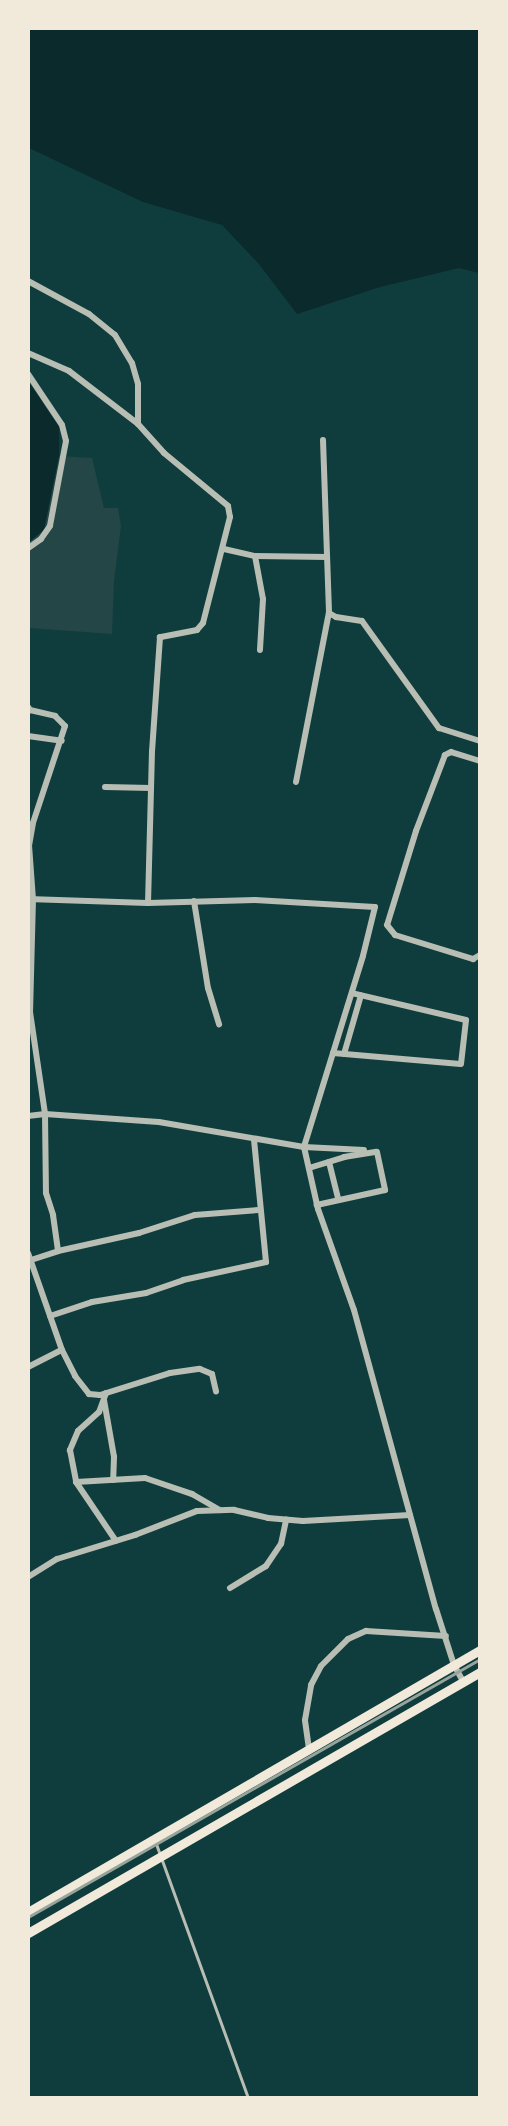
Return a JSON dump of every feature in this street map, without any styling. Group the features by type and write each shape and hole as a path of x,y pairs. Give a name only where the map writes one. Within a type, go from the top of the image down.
{"main road":[{"path":"28,1912 480,1650"},
{"path":"28,1934 480,1672"}],"street":[{"path":"28,281 89,314 115,334 132,363 138,384 138,424"},
{"path":"28,353 69,371 138,424 164,453 228,506 230,518 224,549 203,623 197,630 160,637 147,903"},
{"path":"28,375 62,425 66,441 50,526 41,539 28,548"},
{"path":"296,782 329,613 323,440"},
{"path":"224,549 255,556 327,557"},
{"path":"255,556 263,599 260,650"},
{"path":"329,613 336,617 362,621 439,728 480,741"},
{"path":"28,707 30,710 55,716 65,726 62,741 33,823 29,845 30,1012 45,1114 46,1193 53,1215 58,1251"},
{"path":"28,736 62,741"},
{"path":"480,761 451,752 446,755 416,831 387,925 395,935 473,959 480,955"},
{"path":"105,788 151,788"},
{"path":"31,899 147,903 255,900 375,907 352,993 304,1147 317,1205 354,1310 454,1665 463,1681"},
{"path":"194,901 208,988 219,1024"},
{"path":"333,1053 461,1064 466,1020 352,993"},
{"path":"344,1054 361,995"},
{"path":"28,1116 45,1114 159,1122 304,1147 364,1150"},
{"path":"50,1316 92,1302 146,1293 183,1280 266,1262 259,1210 254,1140"},
{"path":"309,1168 377,1152 385,1190 317,1205"},
{"path":"329,1162 338,1200"},
{"path":"216,1392 212,1374 200,1369 170,1373 105,1396 89,1394 75,1376 62,1350 30,1256 139,1233 195,1215 259,1210"},
{"path":"28,1367 62,1350"},
{"path":"105,1396 114,1457 113,1480"},
{"path":"105,1396 99,1412 78,1431 70,1450 76,1482 116,1541"},
{"path":"76,1482 145,1478 192,1494 221,1510"},
{"path":"28,1577 57,1559 116,1541 197,1511 234,1509 286,1520 303,1521 410,1515"},
{"path":"230,1588 266,1566 281,1544 286,1520"},
{"path":"309,1749 305,1720 311,1685 321,1666 348,1639 366,1631 446,1636"}],"lane":[{"path":"154,1839 248,2097"}],"shaded area":[{"path":"28,29 479,29 479,273 459,268 380,287 297,314 258,263 222,225 143,202 29,148"},
{"path":"28,381 59,427 59,456 44,530 29,542"},
{"path":"59,456 92,458 104,508 118,508 121,526 114,581 112,634 29,628 29,542 44,530"}],"railway":[{"path":"28,1917 480,1659"}]}
